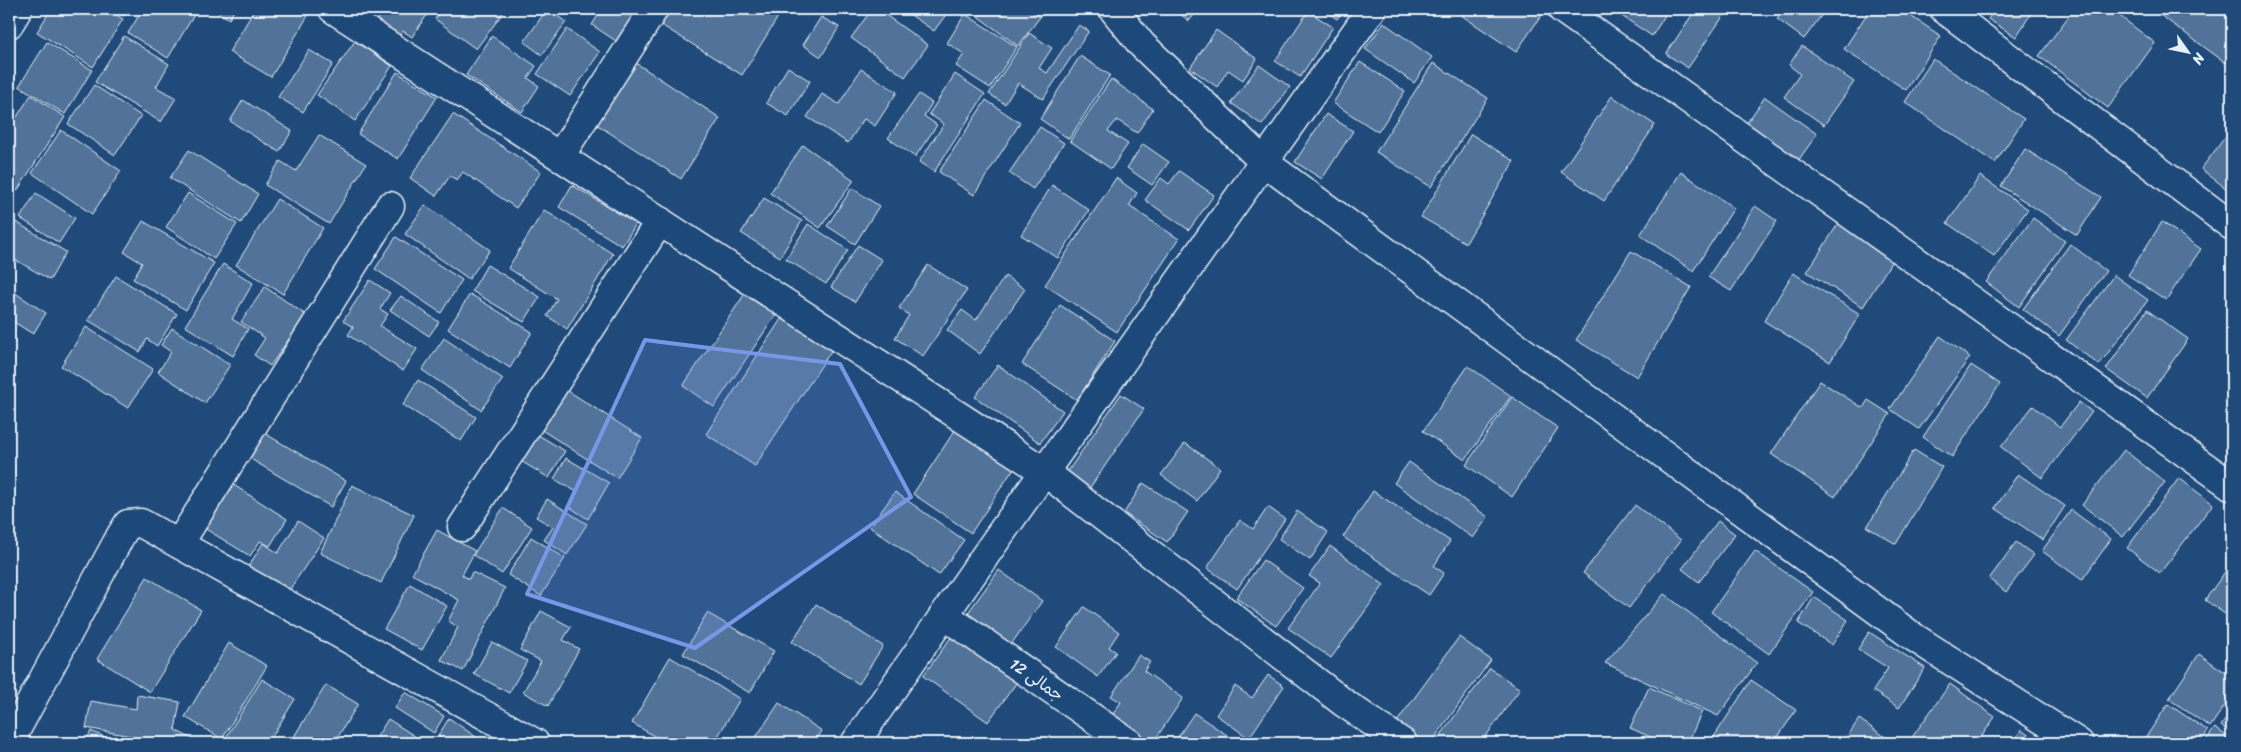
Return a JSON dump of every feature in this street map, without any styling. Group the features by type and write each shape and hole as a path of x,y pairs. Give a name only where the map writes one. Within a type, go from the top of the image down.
{"street":[{"path":"9,24 18,9"},
{"path":"333,9 364,17 560,156 1045,472 1344,703 1403,743"},
{"path":"560,156 654,9"},
{"path":"1113,9 1142,45 1264,163 1915,638 2079,743"},
{"path":"855,743 1372,9"},
{"path":"1562,9 2232,486"},
{"path":"1944,9 2232,226"},
{"path":"179,544 390,206"},
{"path":"462,527 660,221"},
{"path":"9,743 128,524 141,523 535,743"},
{"name":"جمالی 12","path":"944,615 1129,743"}],"highlighted area":[{"path":"645,340 840,364 911,497 695,648 527,594"}],"building":[{"path":"51,9 107,9 123,19 93,67 37,32"},
{"path":"112,9 128,9 124,16"},
{"path":"143,9 184,9 194,15 168,58 128,33"},
{"path":"213,9 235,9 229,19"},
{"path":"255,9 312,9 271,77 229,52"},
{"path":"385,9 431,9 412,37 403,31 396,41 373,25"},
{"path":"442,9 506,9 476,49 435,19"},
{"path":"547,9 566,22 542,55 524,42"},
{"path":"602,9 637,9 616,41 592,25"},
{"path":"667,9 783,9 742,75 658,23"},
{"path":"872,9 877,9 928,45 905,77 851,38"},
{"path":"906,9 950,9 934,31 905,11"},
{"path":"974,9 1029,9 1040,17 1018,46 972,12"},
{"path":"1174,9 1199,9 1189,21"},
{"path":"1322,9 1344,9 1337,19"},
{"path":"1452,9 1546,9 1516,52"},
{"path":"1611,9 1669,9 1652,36"},
{"path":"1696,9 1728,9 1688,68 1666,54"},
{"path":"1784,9 1826,9 1804,39 1777,19"},
{"path":"1870,9 1900,9 1941,36 1906,90 1844,49"},
{"path":"1958,9 1980,9 1974,19"},
{"path":"1995,9 2034,9 2016,37 1988,19"},
{"path":"2074,9 2127,9 2121,17 2155,43 2108,108 2039,56"},
{"path":"2152,9 2232,9 2232,54 2226,63"},
{"path":"1308,11 1333,27 1300,77 1275,61"},
{"path":"965,14 1017,47 990,88 956,66 964,54 947,43"},
{"path":"821,17 839,27 821,57 803,45"},
{"path":"1384,23 1432,57 1414,83 1365,49"},
{"path":"1079,25 1089,31 1043,99 1018,83 1005,104 989,94 1029,33 1052,48 1039,68 1047,73"},
{"path":"567,29 600,52 570,96 537,74"},
{"path":"1216,30 1257,59 1243,80 1228,70 1217,87 1190,68"},
{"path":"124,36 169,64 156,87 176,98 161,122 95,82"},
{"path":"492,36 536,66 528,78 539,86 522,112 466,75"},
{"path":"355,41 392,66 355,121 317,95"},
{"path":"47,42 92,70 65,114 19,86"},
{"path":"1802,46 1854,82 1824,125 1784,97 1800,74 1789,65"},
{"path":"309,50 333,64 303,112 278,97"},
{"path":"1080,56 1110,75 1069,139 1040,119"},
{"path":"1933,59 2024,119 1995,163 1905,102"},
{"path":"1360,62 1405,91 1378,132 1333,103"},
{"path":"636,63 720,118 681,179 596,124"},
{"path":"1433,63 1488,98 1431,187 1376,152"},
{"path":"1259,65 1290,87 1262,125 1231,103"},
{"path":"788,67 810,81 788,116 766,103"},
{"path":"861,69 897,92 875,126 864,119 848,143 807,117 822,94 839,104"},
{"path":"397,72 437,97 398,159 358,134"},
{"path":"955,74 985,94 934,172 919,162 944,124 929,114"},
{"path":"1111,79 1153,109 1137,133 1117,120 1108,131 1128,144 1111,169 1070,141"},
{"path":"94,85 141,116 115,155 68,124"},
{"path":"919,94 932,103 924,116 937,125 915,157 888,138"},
{"path":"31,95 65,117 17,191 9,186 9,129"},
{"path":"1612,96 1655,125 1604,201 1561,172"},
{"path":"1765,97 1817,134 1798,161 1746,124"},
{"path":"243,100 292,131 279,152 230,121"},
{"path":"986,100 1020,123 974,195 939,172"},
{"path":"453,114 541,172 516,208 463,172 457,180 450,176 436,196 410,178"},
{"path":"1326,114 1353,131 1322,179 1295,162"},
{"path":"1040,127 1064,143 1033,189 1009,173"},
{"path":"2232,128 2232,193 2201,169"},
{"path":"61,130 121,171 92,214 32,173"},
{"path":"1471,134 1514,161 1466,243 1421,217"},
{"path":"319,135 366,164 329,224 265,185 280,161 296,171"},
{"path":"1143,144 1169,162 1152,185 1127,168"},
{"path":"803,145 854,180 820,228 770,193"},
{"path":"2025,149 2101,197 2077,235 2001,186"},
{"path":"189,150 258,194 241,223 170,178"},
{"path":"1179,171 1214,195 1189,230 1145,200 1161,178 1169,184"},
{"path":"1681,172 1734,208 1693,271 1640,235"},
{"path":"1980,176 2028,209 1994,256 1947,223"},
{"path":"1116,178 1137,193 1129,206 1179,239 1117,332 1045,285"},
{"path":"572,185 636,224 622,246 559,207"},
{"path":"1052,185 1089,210 1058,258 1021,235"},
{"path":"852,188 879,206 855,244 827,226"},
{"path":"36,193 75,218 59,243 20,218"},
{"path":"188,193 237,224 214,259 166,227"},
{"path":"764,198 802,221 780,257 741,233"},
{"path":"277,199 323,228 283,294 236,265"},
{"path":"425,205 490,250 469,279 405,234"},
{"path":"1755,206 1777,221 1731,291 1708,277"},
{"path":"544,210 613,254 567,329 547,316 557,299 508,268"},
{"path":"2033,218 2065,241 2019,307 1986,282"},
{"path":"143,221 214,263 186,310 133,279 142,263 124,252"},
{"path":"1840,221 1895,256 1863,307 1807,272"},
{"path":"16,222 66,252 50,280 9,256 9,234"},
{"path":"2162,222 2201,249 2166,300 2128,275"},
{"path":"808,224 848,250 826,284 786,259"},
{"path":"396,237 462,280 441,313 375,269"},
{"path":"2070,244 2106,271 2059,336 2023,309"},
{"path":"858,245 882,260 855,302 831,287"},
{"path":"1631,251 1691,287 1637,377 1576,340"},
{"path":"223,264 253,283 232,319 248,329 233,356 185,326"},
{"path":"487,265 540,297 524,322 472,291"},
{"path":"928,265 967,290 923,356 895,338 909,315 899,308"},
{"path":"1793,273 1860,314 1830,362 1764,321"},
{"path":"2114,275 2148,300 2099,365 2066,340"},
{"path":"116,276 177,314 157,346 147,339 140,352 88,320"},
{"path":"1005,276 1025,289 980,354 947,330 962,310 976,320"},
{"path":"370,280 390,293 380,309 388,314 380,326 417,349 403,371 348,335 353,327 343,321"},
{"path":"265,287 306,315 270,366 254,355 265,338 241,322"},
{"path":"9,289 46,313 33,334 9,319"},
{"path":"746,292 777,313 714,407 683,386"},
{"path":"470,294 532,332 510,368 448,329"},
{"path":"401,296 439,322 429,336 390,310"},
{"path":"1060,305 1115,341 1077,400 1022,364"},
{"path":"2147,310 2188,339 2147,398 2106,369"},
{"path":"785,313 835,345 755,466 706,434"},
{"path":"86,327 153,369 128,408 61,366"},
{"path":"172,328 230,365 205,403 158,372 171,352 161,345"},
{"path":"1940,336 1970,357 1919,429 1890,409"},
{"path":"444,338 503,379 481,410 422,370"},
{"path":"998,365 1063,411 1040,443 975,397"},
{"path":"1971,365 2000,384 1952,457 1923,437"},
{"path":"1468,366 1511,396 1465,460 1423,431"},
{"path":"418,380 476,417 461,441 403,405"},
{"path":"1820,381 1863,408 1868,400 1890,414 1835,497 1771,454"},
{"path":"565,389 642,438 617,478 540,429"},
{"path":"1121,394 1144,409 1089,489 1066,474"},
{"path":"1512,397 1558,428 1512,497 1466,465"},
{"path":"2079,402 2092,412 2042,478 2001,447 2033,406 2060,427"},
{"path":"957,427 1016,465 971,533 913,494"},
{"path":"264,433 346,481 331,507 249,458"},
{"path":"535,433 565,451 549,478 519,460"},
{"path":"1185,443 1220,468 1197,501 1161,475"},
{"path":"1914,450 1942,467 1896,544 1867,527"},
{"path":"2124,450 2165,482 2123,537 2082,505"},
{"path":"566,458 609,483 588,519 568,506 577,492 554,479"},
{"path":"1409,462 1488,517 1473,538 1394,483"},
{"path":"2018,474 2065,506 2043,540 1995,508"},
{"path":"2179,478 2213,504 2160,573 2127,548"},
{"path":"1143,483 1188,512 1167,542 1124,513"},
{"path":"232,484 287,519 270,546 260,541 250,556 204,528"},
{"path":"352,485 414,515 381,583 320,553"},
{"path":"1373,491 1450,541 1434,566 1444,573 1429,595 1343,537"},
{"path":"895,492 964,540 939,575 870,527"},
{"path":"547,499 587,524 567,555 544,540 553,527 536,517"},
{"path":"1635,505 1681,540 1629,608 1583,573"},
{"path":"1268,507 1285,519 1237,589 1207,568 1240,520 1253,529"},
{"path":"503,508 532,527 502,574 473,555"},
{"path":"2071,510 2111,539 2082,580 2042,551"},
{"path":"1297,511 1328,532 1310,560 1279,539"},
{"path":"298,521 324,538 284,598 245,572 263,543 278,553"},
{"path":"1718,521 1735,534 1699,582 1682,569"},
{"path":"437,530 475,551 462,575 469,579 472,572 505,588 463,671 441,660 458,627 448,621 459,600 412,574"},
{"path":"531,537 565,558 541,596 508,575"},
{"path":"2016,542 2034,555 2006,592 1989,579"},
{"path":"1330,546 1384,585 1331,658 1288,628 1320,583 1309,576"},
{"path":"1755,551 1813,592 1769,654 1711,612"},
{"path":"1263,560 1303,588 1276,626 1236,598"},
{"path":"2232,562 2232,619 2205,600"},
{"path":"999,570 1042,601 1007,650 964,618"},
{"path":"147,577 201,610 150,692 97,659"},
{"path":"410,584 447,606 422,650 384,629"},
{"path":"1664,594 1757,663 1718,716 1605,663"},
{"path":"1814,597 1848,620 1832,645 1798,623"},
{"path":"816,604 883,646 859,684 792,642"},
{"path":"1084,607 1119,632 1109,647 1116,652 1098,677 1056,647"},
{"path":"541,611 571,627 563,640 579,649 548,706 523,692 541,661 520,650"},
{"path":"707,613 774,651 750,693 683,654"},
{"path":"1869,632 1925,668 1899,708 1873,691 1888,668 1858,649"},
{"path":"952,636 1017,682 988,722 923,676"},
{"path":"1459,637 1491,660 1431,743 1424,743 1396,723"},
{"path":"492,642 527,661 509,693 474,674"},
{"path":"229,643 267,666 222,739 185,717"},
{"path":"2199,654 2232,677 2232,695 2210,727 2169,699"},
{"path":"1139,655 1150,662 1144,671 1183,698 1153,743 1111,717 1121,702 1111,696"},
{"path":"670,657 740,699 714,743 666,743 632,723"},
{"path":"1490,668 1520,689 1481,743 1435,743"},
{"path":"1268,675 1284,686 1249,738 1216,715 1235,686 1252,698"},
{"path":"262,679 295,699 268,743 231,743 225,739"},
{"path":"1751,680 1796,710 1774,743 1710,743"},
{"path":"1950,684 1995,717 1977,743 1908,743"},
{"path":"326,685 358,704 334,743 290,743"},
{"path":"1649,687 1702,711 1688,743 1664,743 1630,728"},
{"path":"405,692 444,716 434,733 395,708"},
{"path":"137,695 180,702 175,730 200,743 130,743 131,736 86,728 91,701 136,709"},
{"path":"779,703 822,731 814,743 752,743"},
{"path":"2168,704 2208,731 2200,743 2142,743"},
{"path":"2232,710 2232,734 2221,726"},
{"path":"1194,713 1239,743 1174,743"},
{"path":"449,718 483,742 448,743 438,736"},
{"path":"388,719 424,742 373,743"},
{"path":"1859,719 1894,743 1843,743"},
{"path":"2215,728 2232,740 2232,743 2204,743"},
{"path":"2021,730 2040,743 2012,743"},
{"path":"91,731 118,743 85,743"},
{"path":"1254,737 1264,743 1249,743"}]}
